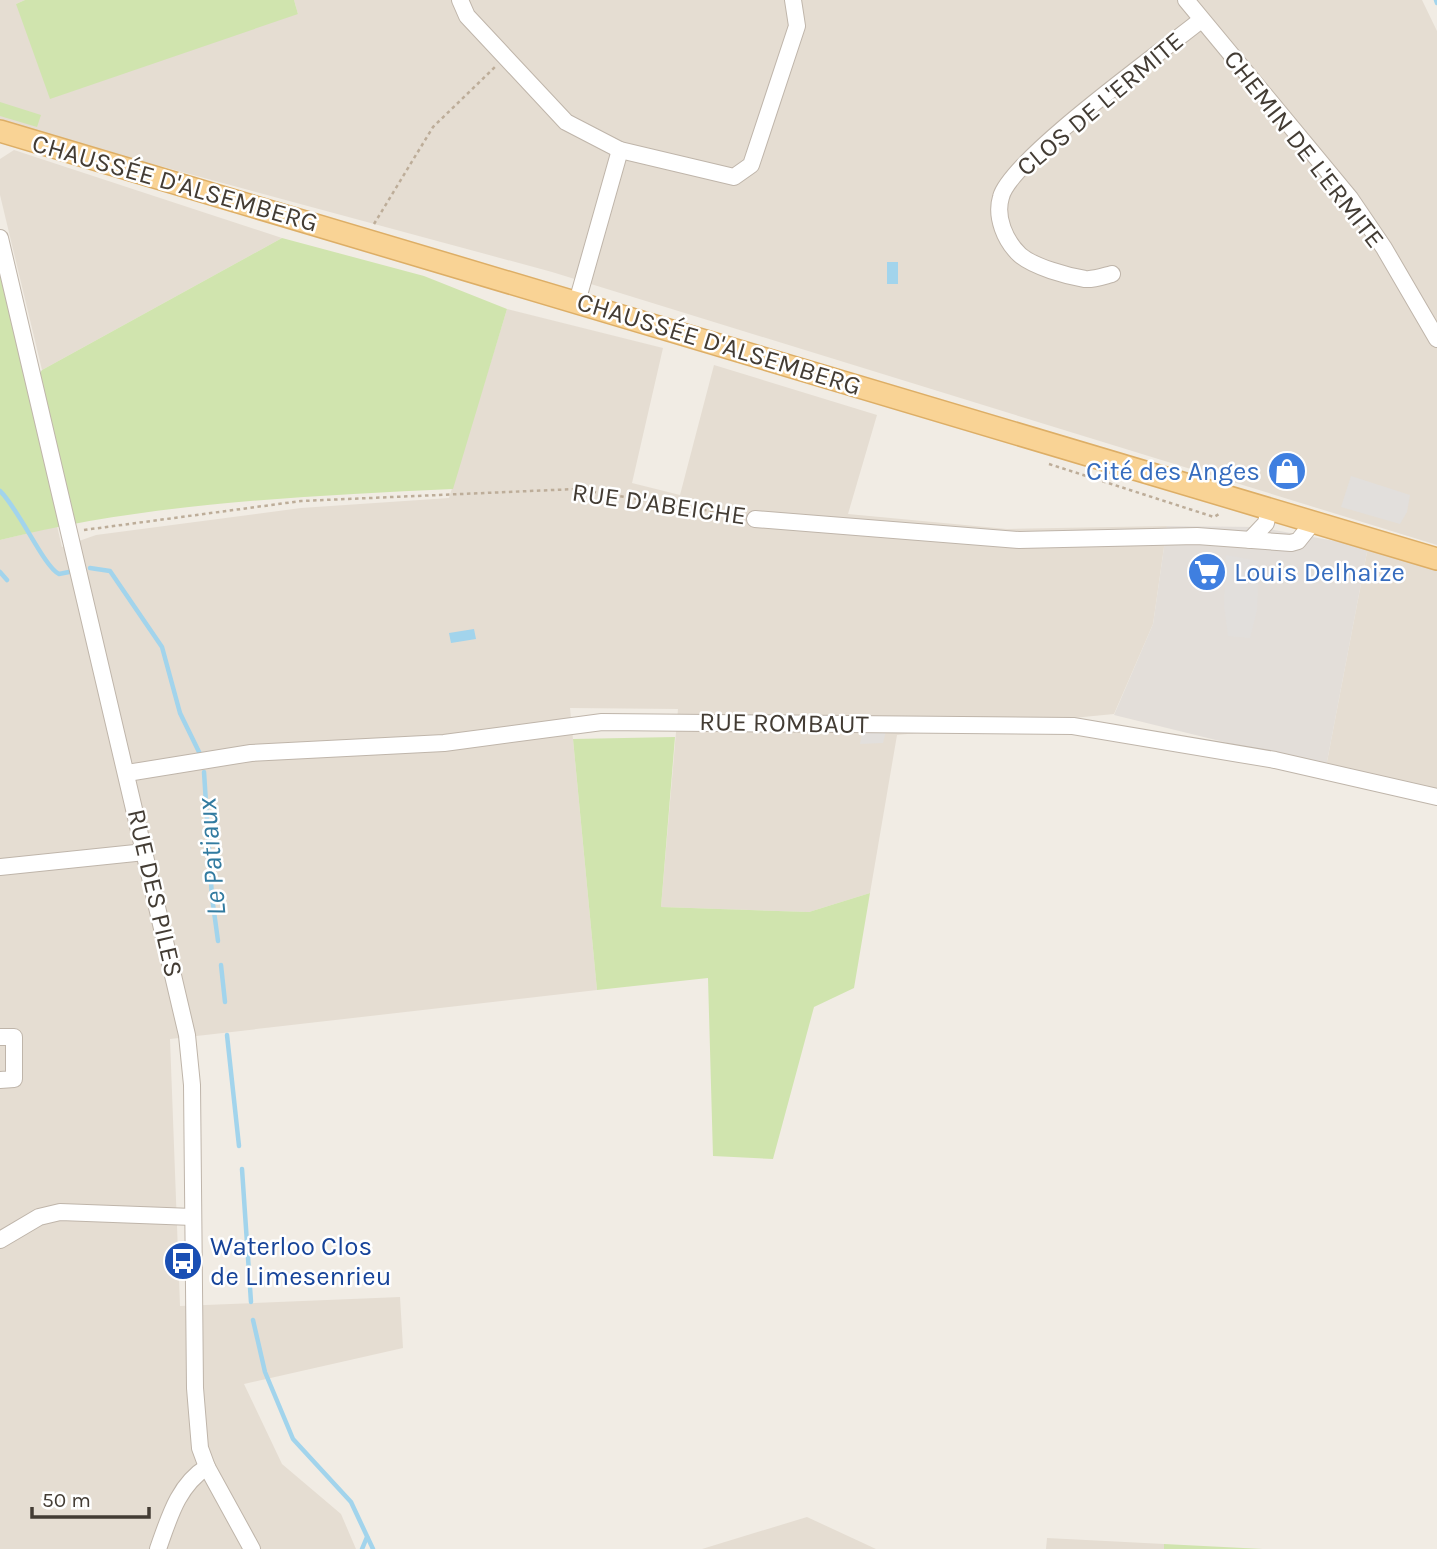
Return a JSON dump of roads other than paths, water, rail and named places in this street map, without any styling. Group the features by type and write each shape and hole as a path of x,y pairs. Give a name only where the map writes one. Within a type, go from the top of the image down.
{"main road":[{"name":"CHAUSSÉE D'ALSEMBERG","path":"0,131 1437,559"}],"street":[{"path":"460,0 467,16 565,122 620,150 734,177 751,165 797,26 793,0"},
{"name":"CHEMIN DE L'ERMITE","path":"1186,0 1350,198 1384,248 1437,340"},
{"name":"CLOS DE L'ERMITE","path":"1112,274 1088,280 1025,259 1012,247 1003,232 1000,198 1012,175 1051,139 1201,20"},
{"path":"578,302 620,150"},
{"name":"RUE DES PILES","path":"0,239 71,532 187,1035 192,1085 195,1388 200,1448 207,1467 252,1549"},
{"path":"1250,540 1266,523 1269,508"},
{"name":"RUE D'ABEICHE","path":"755,519 1019,540 1197,536 1291,543 1298,541 1314,521"},
{"name":"RUE ROMBAUT","path":"127,773 251,753 444,743 602,722 1073,726 1275,760 1437,797"},
{"path":"0,867 145,852"},
{"path":"0,1037 14,1037 14,1079 0,1080"},
{"path":"0,1240 39,1217 60,1212 193,1217"},
{"path":"158,1549 183,1488 193,1476 207,1467"}],"water":[{"path":"887,262 898,262 898,284 887,284"},
{"path":"474,629 476,639 451,643 449,633"}],"waterway":[{"name":"Le Patiaux","path":"0,491 46,561 59,574 69,572"},
{"name":"Le Patiaux","path":"90,568 110,571 162,647 180,713 200,754"},
{"path":"0,572 7,580"},
{"name":"Le Patiaux","path":"204,772 212,897 218,941"},
{"name":"Le Patiaux","path":"221,965 225,1002"},
{"name":"Le Patiaux","path":"227,1035 239,1146"},
{"name":"Le Patiaux","path":"242,1169 251,1302"},
{"name":"Le Patiaux","path":"253,1320 265,1372 293,1439 351,1502 373,1549"},
{"path":"362,1549 367,1537"}],"place":[{"name":"Cité des Anges","path":"1287,471"},
{"name":"Louis Delhaize","path":"1207,572"},
{"name":"Waterloo Clos de Limesenrieu","path":"183,1261"}]}
